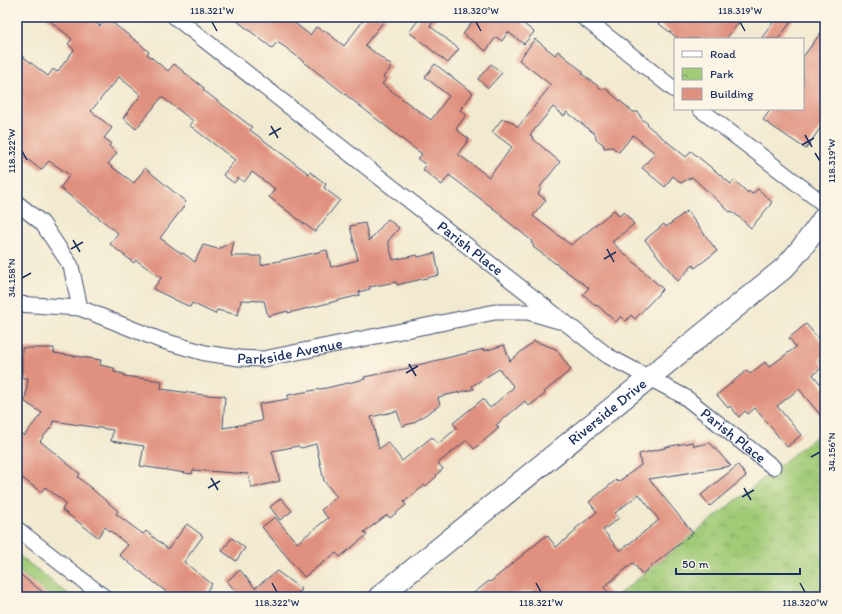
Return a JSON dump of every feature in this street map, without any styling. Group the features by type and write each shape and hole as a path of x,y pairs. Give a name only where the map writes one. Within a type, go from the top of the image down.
{"main road":[{"name":"Riverside Drive","path":"379,597 783,269 803,248 825,216"}],"street":[{"name":"Parish Place","path":"175,17 608,356 685,397 773,467"},
{"path":"583,17 674,89"},
{"path":"701,110 825,205"},
{"path":"17,204 42,222 71,266 80,308"},
{"name":"Parkside Avenue","path":"17,304 80,308 160,340 205,353 239,358 263,359 495,312 528,312 566,323"},
{"path":"17,529 104,597"}],"green space":[{"path":"825,429 825,597 615,597"},
{"path":"17,554 72,597 52,597 17,570"}],"building":[{"path":"45,17 88,17 100,26 106,18 139,43 149,52 147,54 168,71 174,64 204,88 203,90 252,127 250,130 309,174 310,172 326,184 324,188 340,200 315,232 269,197 275,189 252,172 244,182 238,178 234,183 223,175 235,160 189,125 193,121 162,97 136,129 123,118 141,95 119,77 91,111 112,128 104,138 111,143 109,146 117,153 108,164 134,183 145,168 186,202 160,238 182,254 183,253 195,262 203,245 218,249 234,241 231,256 261,256 261,265 327,250 331,267 358,260 350,226 365,223 369,241 388,219 399,228 388,241 393,260 435,253 439,275 397,285 396,282 369,287 370,289 359,292 360,295 297,311 288,313 288,311 268,316 264,301 241,300 238,315 217,310 215,314 192,303 190,307 153,289 161,278 136,260 134,263 110,244 118,233 60,188 70,175 49,161 41,170 17,151 17,52 48,76 53,69 57,72 74,50 68,44 72,39"},
{"path":"232,17 287,17 310,35 316,27 323,31 324,30 344,46 366,17 387,17 365,45 392,66 383,77 386,79 382,84 431,120 449,96 425,77 435,64 473,93 460,110 466,115 456,129 469,139 458,154 489,177 512,147 492,132 502,119 509,120 518,127 551,85 519,60 535,39 555,55 558,51 583,72 582,74 603,90 605,88 633,112 638,112 641,118 648,124 647,125 686,157 691,151 731,184 734,180 748,193 749,191 752,194 758,189 772,202 751,228 739,217 731,211 730,212 692,177 681,183 673,176 665,187 642,168 655,153 633,135 619,152 612,147 604,148 603,144 596,139 595,134 567,112 564,116 553,107 530,135 560,162 540,187 541,189 538,194 546,200 533,216 571,245 614,210 619,216 624,212 634,224 612,242 663,289 635,319 631,315 626,321 621,316 616,322 583,294 589,288 533,247 534,245 531,243 532,241 501,216 502,215 449,175 442,185 423,170 426,165 418,159 422,154 285,47 277,42 272,48"},
{"path":"421,17 438,17 430,26 459,49 448,63 409,32"},
{"path":"476,17 515,17 534,32 524,44 508,32 502,41 496,37 486,51 463,34"},
{"path":"650,17 743,17 727,38 678,38"},
{"path":"777,17 795,17 779,38 762,38"},
{"path":"825,27 825,121 806,149 763,120 770,110 804,110 804,56"},
{"path":"491,64 502,73 488,88 478,79"},
{"path":"687,211 717,251 695,268 693,265 678,281 645,240 664,224 666,227"},
{"path":"806,324 825,346 825,355 819,360 824,366 813,375 825,389 825,421 799,389 777,406 801,435 787,447 755,408 748,414 745,411 739,417 730,406 728,408 717,395 747,370 750,374 765,362 769,367 796,347 789,338"},
{"path":"534,341 556,349 571,370 544,392 545,394 529,406 525,401 496,425 499,428 474,449 467,440 438,463 443,469 426,486 425,485 404,502 406,505 390,518 387,515 364,532 367,535 340,557 336,553 304,577 262,527 275,517 297,543 328,518 321,510 337,497 324,481 316,444 301,448 298,446 272,451 280,481 252,488 248,474 193,470 192,474 140,466 144,446 111,441 113,430 53,421 52,426 40,441 80,474 78,477 118,511 116,514 143,534 146,531 168,549 187,524 203,536 184,562 212,584 202,597 173,597 119,555 128,545 105,527 98,537 62,510 66,503 45,487 41,492 17,474 17,430 24,436 42,413 25,402 28,378 22,378 22,348 54,348 54,353 101,360 100,365 114,368 114,372 124,374 124,376 162,381 161,389 204,395 225,396 223,428 262,421 259,404 288,399 288,395 365,379 364,377 409,368 484,349 484,351 504,345 510,361","holes":["499,369 514,387 490,408 483,399 453,423 457,428 438,444 432,437 402,461 388,442 379,449 371,417 397,411 402,426 413,423 440,405 438,397 474,389 472,386"]},
{"path":"693,442 694,446 710,443 731,466 649,479 693,533 642,574 633,563 604,587 612,597 538,597 533,591 501,596 502,597 469,597 489,581 490,582 547,535 556,547 576,531 575,529 597,512 589,502 616,480 618,482 641,465 639,454","holes":["639,494 659,520 620,551 603,530 619,518 615,513"]},
{"path":"738,465 746,476 710,506 701,495"},
{"path":"281,498 292,511 280,520 270,507"},
{"path":"232,538 245,548 236,561 222,551"},
{"path":"240,570 255,588 277,571 302,590 293,597 240,597 227,581"},
{"path":"17,572 49,597 17,597"}]}
